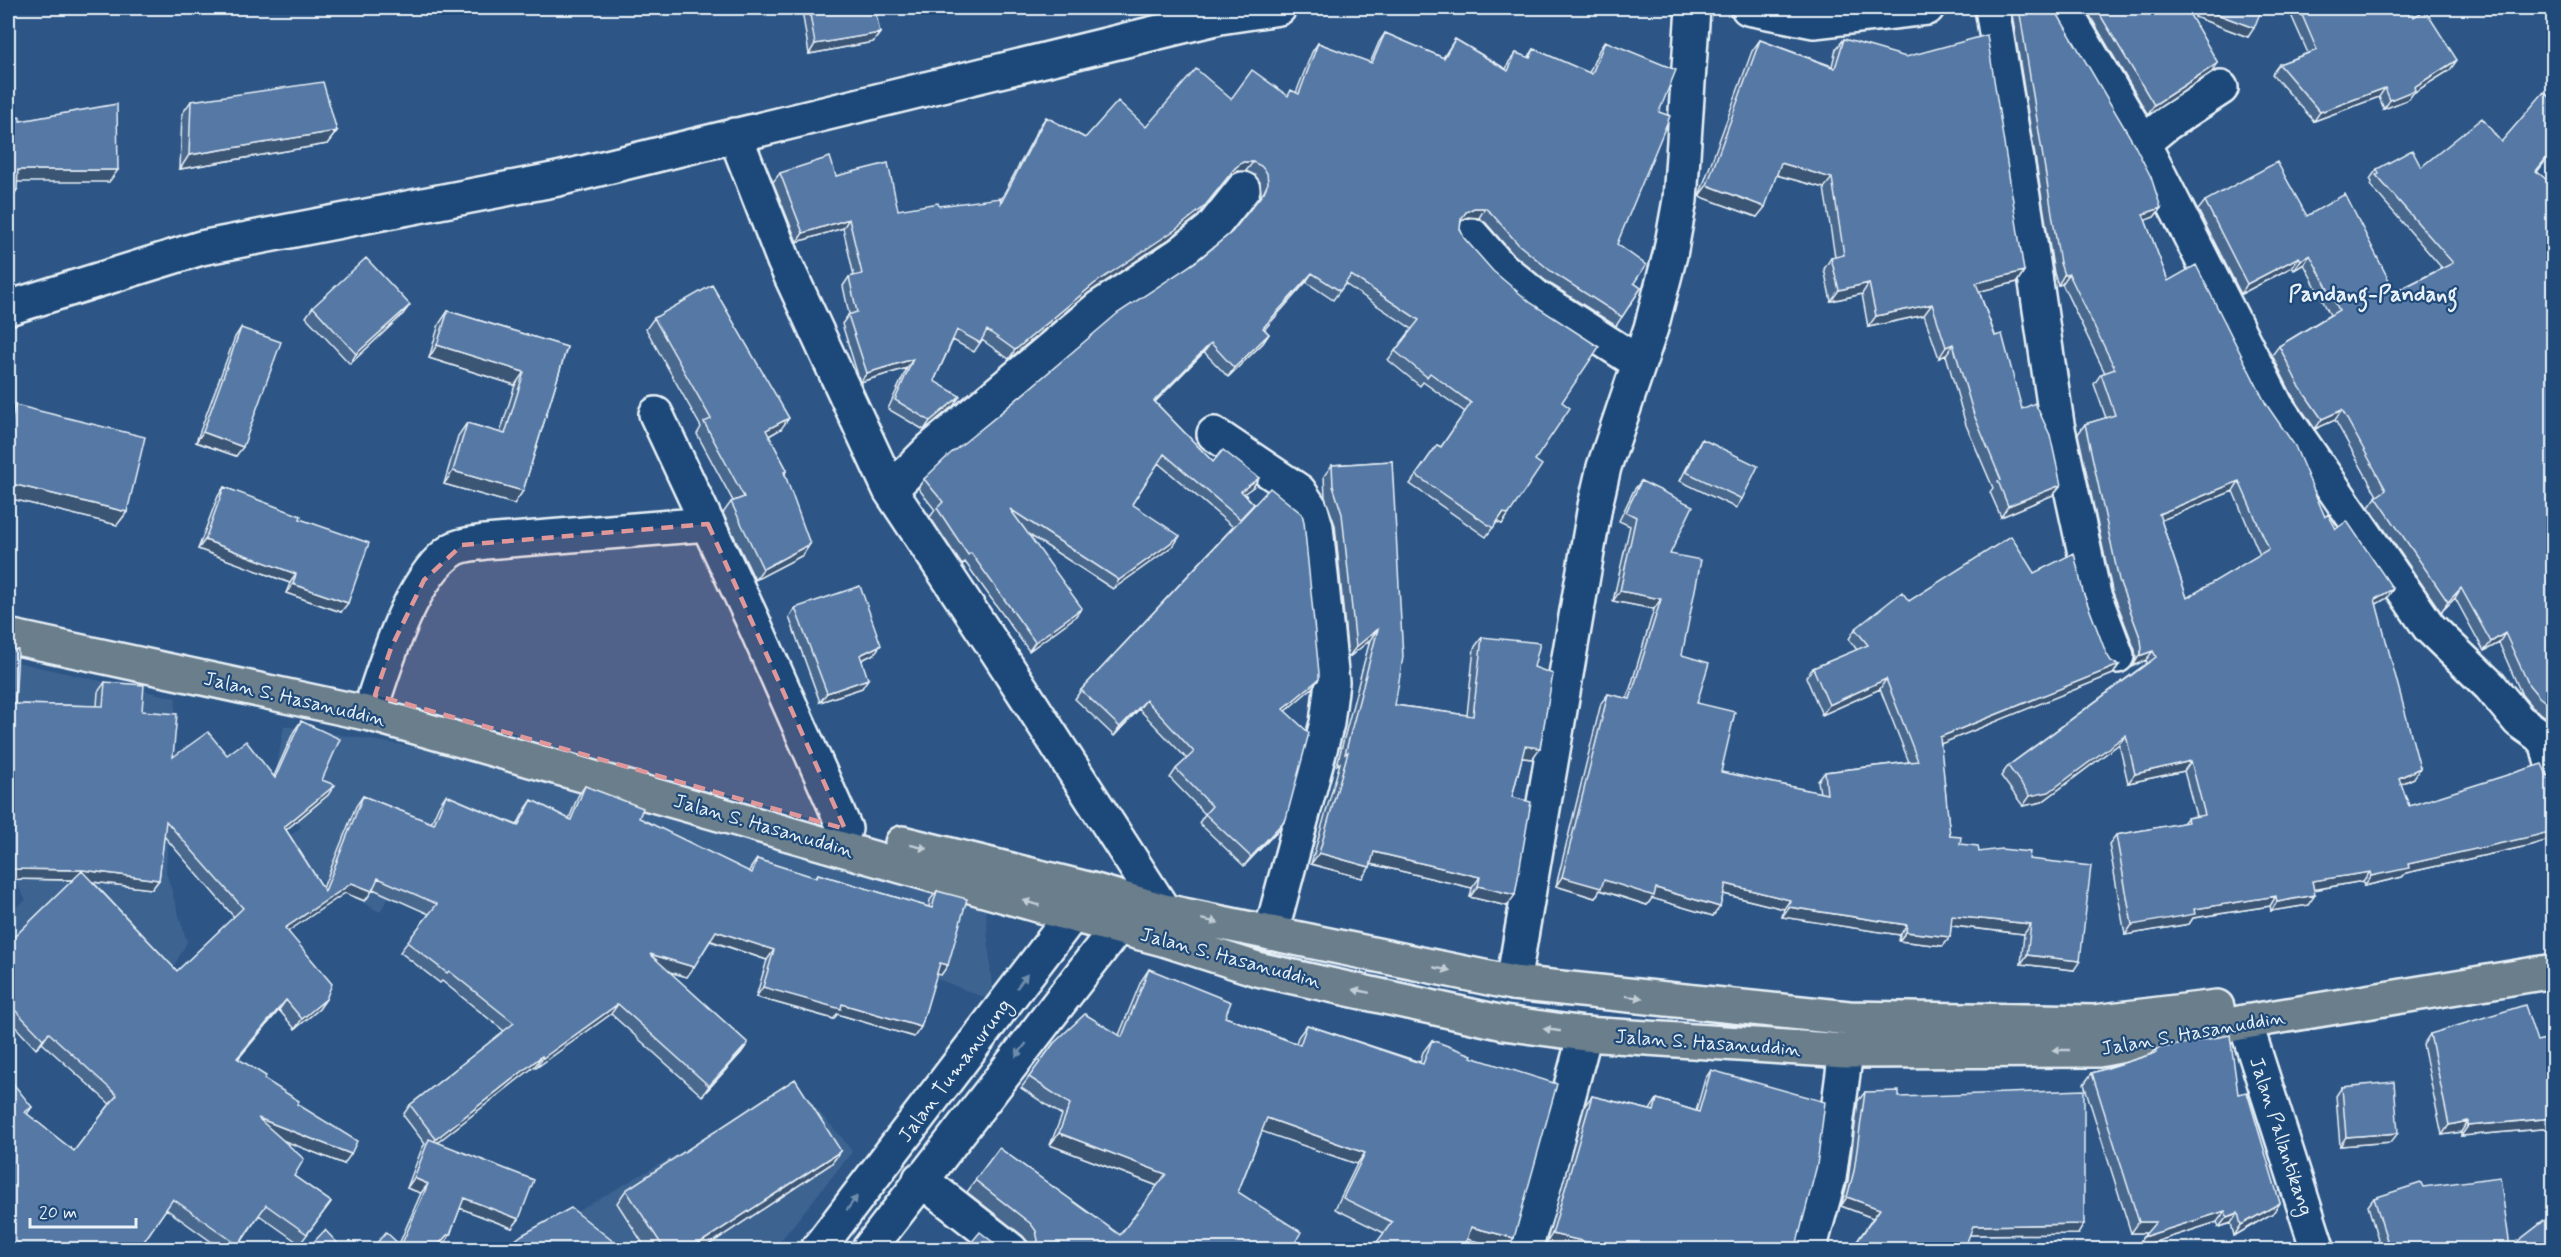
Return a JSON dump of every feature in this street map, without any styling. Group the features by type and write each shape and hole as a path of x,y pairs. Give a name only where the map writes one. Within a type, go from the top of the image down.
{"highway":[{"name":"Jalan S. Hasanuddin","path":"8,617 375,695 845,829 1082,903"},
{"name":"Jalan S. Hasanuddin","path":"8,636 370,714 1082,903 1139,914 1271,933 1512,984 1849,1018 2094,1022 2553,970"},
{"name":"Jalan S. Hasanuddin","path":"1139,914 1257,969 1504,1023 1585,1034 1846,1051 2098,1050 2245,1022 2514,960 2553,957"}],"street":[{"path":"8,308 201,248 558,179 1220,16 1279,8"},
{"path":"1512,984 1595,506 1604,467 1639,363 1670,255 1680,200 1693,8"},
{"path":"1748,8 1814,21 1927,8"},
{"path":"1992,8 2057,424 2094,595 2117,656"},
{"path":"2063,8 2143,143 2276,405 2429,627 2490,686 2520,721 2543,740 2551,754 2553,772"},
{"path":"2143,143 2166,124 2221,88"},
{"path":"735,135 784,261 890,490 997,651 1139,914"},
{"path":"890,490 931,449 1100,307 1180,254 1211,229 1243,189"},
{"path":"1472,235 1499,266 1535,296 1639,363"},
{"path":"656,414 845,829"},
{"path":"1214,434 1299,491 1311,509 1316,528 1330,645 1332,682 1327,723 1271,933"},
{"path":"375,695 391,648 424,580 453,549 462,545 486,542 708,524"},
{"name":"Jalan Tumanurung","path":"817,1250 1082,903"},
{"name":"Jalan Tumanurung","path":"868,1250 920,1179 1139,914"},
{"name":"Jalan Pallantikang","path":"2245,1022 2318,1250"},
{"path":"1524,1250 1541,1199 1585,1034"},
{"path":"1809,1250 1829,1178 1846,1051"},
{"path":"920,1179 1011,1250"}],"highlighted area":[{"path":"708,524 845,829 375,695 391,648 424,580 462,545"}],"shaded area":[{"path":"8,660 176,698 166,872 187,942 123,1061 8,940 8,913 26,900 8,868"},
{"path":"284,726 415,747 984,887 993,1001 940,980 691,942 411,857 380,912 270,852 301,827 274,784"},
{"path":"796,1086 852,1152 774,1249 510,1250"}],"building":[{"path":"809,8 875,8 880,33 815,44"},
{"path":"2019,8 2054,8 2133,142 2151,177 2161,208 2143,214 2168,281 2196,265 2266,404 2295,446 2325,517 2328,514 2336,529 2347,521 2393,589 2375,599 2420,768 2399,778 2409,806 2542,764 2547,775 2553,779 2553,831 2408,864 2409,868 2371,876 2370,872 2312,881 2315,895 2277,902 2276,896 2194,909 2195,914 2132,925 2116,835 2188,822 2187,818 2205,815 2191,761 2135,774 2126,735 2049,792 2030,796 2008,766 2156,657 2153,651 2139,656 2142,649 2141,640 2119,580 2085,424 2115,415 2101,374 2115,369 2069,274 2064,275 2060,263","holes":["2239,481 2269,549 2187,598 2159,514"]},
{"path":"2096,8 2186,8 2218,63 2154,105"},
{"path":"2201,8 2262,8 2254,28"},
{"path":"2299,8 2410,8 2414,17 2425,10 2457,60 2414,87 2415,90 2390,100 2385,88 2320,112 2279,64 2317,50"},
{"path":"1385,33 1444,58 1455,39 1508,71 1516,53 1530,58 1534,49 1592,74 1605,41 1676,70 1659,112 1670,116 1617,244 1646,265 1634,283 1641,288 1622,317 1552,272 1518,244 1485,208 1474,208 1466,212 1461,219 1460,229 1464,238 1493,271 1531,303 1599,347 1562,402 1570,408 1535,460 1542,465 1509,514 1503,513 1493,528 1416,475 1437,445 1441,447 1471,403 1430,373 1427,377 1395,351 1419,320 1351,275 1340,291 1312,273 1263,328 1269,334 1234,368 1211,343 1154,401 1213,462 1223,450 1259,478 1241,491 1254,504 1240,519 1164,454 1132,504 1180,536 1119,580 1010,509 1082,608 1035,642 971,553 968,555 937,508 943,502 924,479 950,454 1118,313 1197,261 1232,232 1264,192 1268,183 1267,173 1253,162 1243,162 1235,168 1204,207 1175,230 1094,284 1015,350 987,330 980,343 957,330 934,381 960,396 930,421 895,400 913,359 867,373 848,315 857,312 849,277 862,274 849,219 803,233 780,173 830,157 836,176 888,163 898,210 938,203 939,206 1000,198 1001,203 1046,117 1085,138 1118,101 1146,127 1196,69 1231,99 1252,70 1288,96 1291,90 1299,94 1318,43 1372,63"},
{"path":"1987,35 2024,271 1976,283 1995,336 2002,334 2022,409 2035,403 2050,435 2061,485 2008,506 1998,481 2001,480 1974,415 1953,344 1946,347 1932,304 1876,316 1869,283 1839,290 1831,258 1844,255 1832,178 1781,163 1765,207 1707,185 1760,40 1835,68 1844,39 1906,57"},
{"path":"323,82 337,131 189,155 191,101"},
{"path":"2544,92 2553,100 2553,150 2536,171 2553,185 2553,707 2539,697 2529,685 2505,633 2491,642 2461,588 2448,602 2376,497 2386,490 2342,410 2322,419 2299,386 2279,346 2339,310 2310,255 2301,260 2299,257 2247,284 2205,201 2277,162 2307,216 2345,194 2395,292 2453,263 2376,175 2379,174 2377,169 2412,150 2421,167 2482,118 2501,142"},
{"path":"117,104 118,170 18,170 17,190 8,192 8,120 20,117 20,121"},
{"path":"366,258 410,305 356,354 313,307"},
{"path":"712,285 789,418 766,430 787,470 784,472 810,544 763,569 731,502 744,497 704,422 711,419 654,318"},
{"path":"448,311 567,347 523,491 453,471 467,423 505,434 524,372 437,345"},
{"path":"241,328 281,342 243,447 203,432"},
{"path":"15,405 145,437 127,512 8,483 8,437"},
{"path":"1702,439 1758,466 1742,499 1686,472"},
{"path":"1392,461 1403,657 1395,705 1473,716 1482,637 1540,643 1534,667 1553,674 1540,748 1525,746 1512,797 1531,802 1515,895 1478,886 1480,877 1374,852 1370,867 1319,853 1348,752 1345,754 1378,629 1356,647 1342,514 1333,486 1332,465"},
{"path":"1641,481 1693,506 1670,554 1701,560 1682,655 1709,663 1697,703 1735,712 1721,772 1827,794 1825,772 1918,761 1886,679 1829,705 1813,668 1868,645 1855,629 1902,592 1909,601 2011,536 2034,573 2074,553 2083,592 2106,653 2111,661 2119,665 1940,737 1950,836 1961,837 1960,844 1978,846 1979,852 2001,849 2030,852 2029,859 2091,866 2080,961 2027,955 2031,924 1952,916 1950,937 1906,932 1907,925 1789,907 1790,900 1726,884 1720,907 1656,888 1654,896 1604,880 1601,888 1562,877 1608,694 1630,699 1661,599 1620,591 1636,517 1626,512"},
{"path":"224,487 301,516 300,519 369,543 348,603 293,584 296,574 205,540"},
{"path":"1270,488 1302,514 1319,679 1283,709 1309,733 1286,819 1251,857 1205,814 1212,806 1176,769 1194,752 1146,700 1120,727 1081,690"},
{"path":"860,586 881,645 860,655 868,679 827,693 795,608"},
{"path":"8,649 18,650 15,704 103,706 105,682 144,685 142,711 177,714 173,757 208,732 227,755 246,741 275,778 301,721 340,739 322,780 335,785 284,827 325,891 363,796 434,824 446,795 518,826 532,800 571,820 585,786 643,808 639,818 752,873 757,859 817,878 818,874 932,908 937,891 967,899 948,965 940,963 921,1027 842,1004 841,1009 763,987 774,950 716,931 694,967 650,954 748,1043 709,1086 618,1004 543,1058 542,1056 436,1139 410,1105 514,1023 449,971 447,973 407,942 437,904 378,878 372,891 352,883 285,928 332,984 326,999 302,1019 286,1000 237,1058 266,1076 264,1079 299,1101 297,1104 357,1141 351,1154 258,1118 304,1159 294,1176 331,1202 307,1234 266,1205 238,1245 173,1199 138,1250 19,1250 8,1236 8,1086 12,1082 32,1107 25,1112 74,1151 117,1095 49,1033 43,1039 13,1008 8,1014 8,943 82,871 177,971 243,908 166,821 159,880 83,870 8,869"},
{"path":"1149,969 1231,1002 1225,1017 1300,1045 1307,1025 1423,1064 1432,1040 1472,1055 1471,1057 1557,1084 1514,1238 1471,1227 1464,1250 1371,1250 1392,1222 1343,1198 1365,1153 1267,1118 1238,1192 1301,1232 1291,1250 1034,1250 1038,1240 1031,1224 975,1180 999,1148 1120,1235 1166,1174 1059,1133 1070,1104 1029,1077 1054,1043 1085,1014 1122,1037"},
{"path":"2525,1005 2537,1041 2553,1038 2553,1118 2468,1126 2468,1121 2449,1125 2430,1034"},
{"path":"2230,1035 2238,1094 2247,1092 2280,1203 2241,1225 2238,1213 2227,1217 2225,1211 2143,1237 2156,1222 2139,1222 2092,1073 2156,1053 2156,1049"},
{"path":"1711,1070 1825,1102 1817,1165 1797,1243 1792,1250 1621,1250 1552,1234 1592,1096 1654,1111 1657,1099 1699,1112"},
{"path":"795,1079 841,1151 689,1250 665,1250 626,1190"},
{"path":"2394,1082 2398,1133 2346,1137 2342,1087"},
{"path":"2084,1090 2084,1224 1973,1226 1964,1250 1864,1250 1856,1243 1880,1209 1847,1197 1854,1171 1865,1092 1899,1091 1899,1097"},
{"path":"429,1139 534,1180 519,1219 464,1198 450,1235 447,1235 434,1250 371,1250 386,1232 401,1246 428,1184 414,1178"},
{"path":"2500,1177 2510,1247 2553,1214 2553,1250 2390,1250 2374,1198 2421,1183 2423,1187"},
{"path":"571,1208 624,1250 509,1250 506,1247 522,1235"},
{"path":"325,1230 344,1250 306,1250"},
{"path":"980,1232 1003,1250 965,1250"}],"district":[{"name":"Pandang-Pandang","path":"2373,293"}]}
